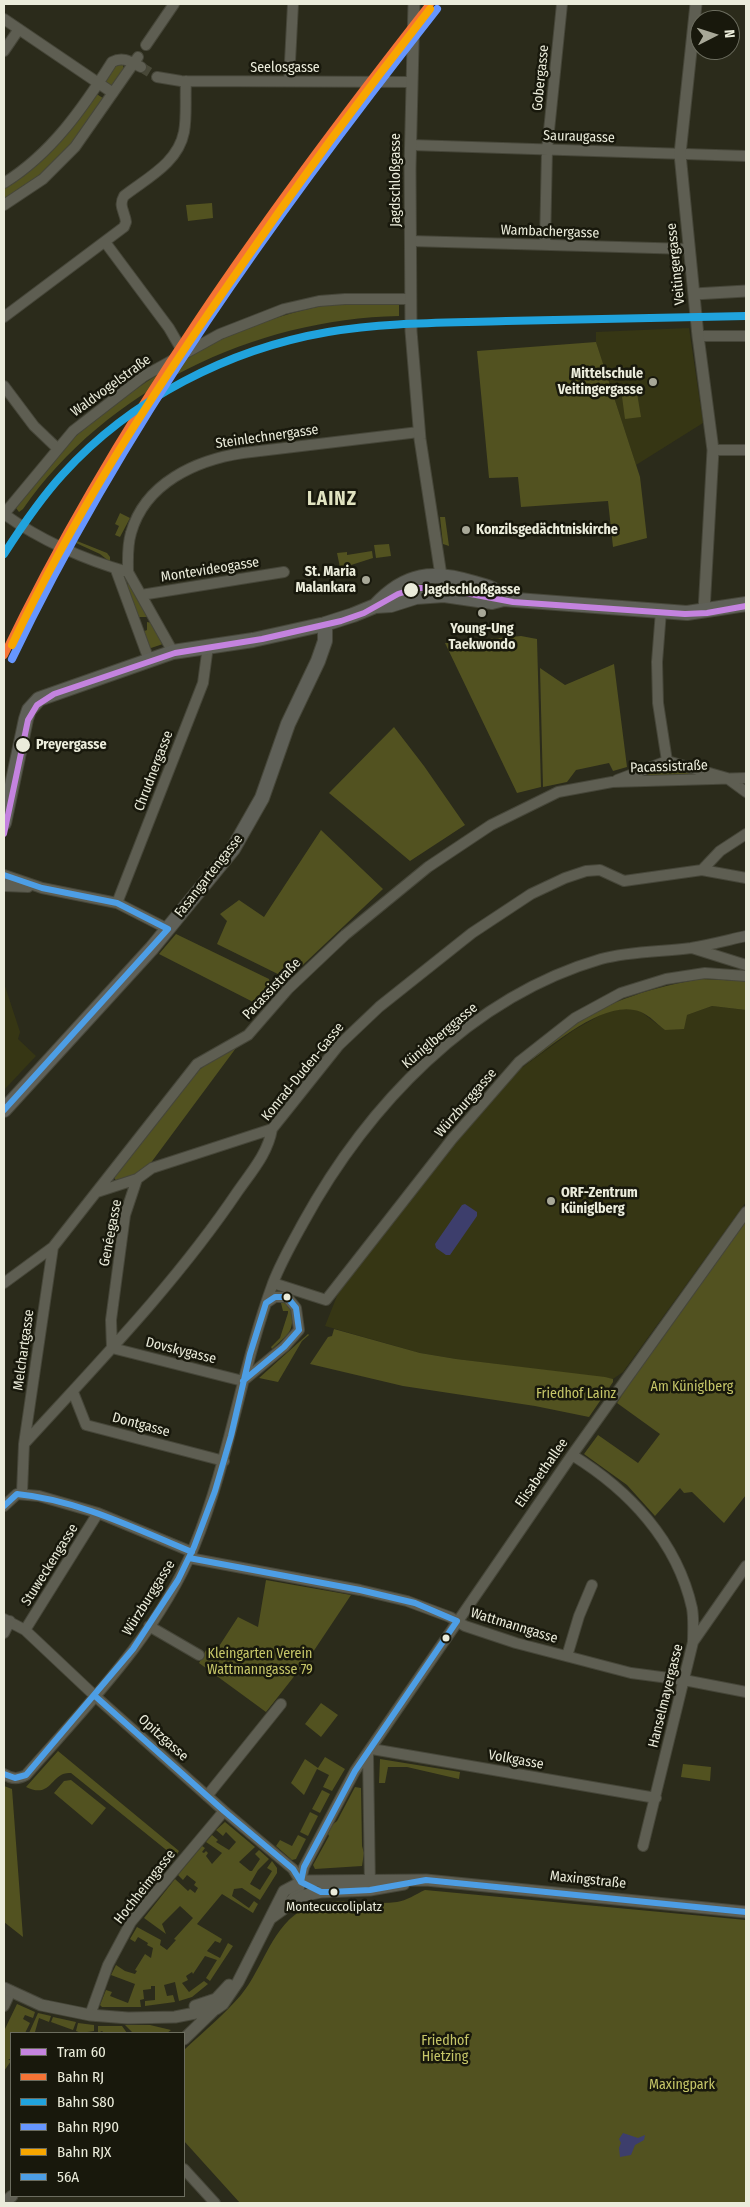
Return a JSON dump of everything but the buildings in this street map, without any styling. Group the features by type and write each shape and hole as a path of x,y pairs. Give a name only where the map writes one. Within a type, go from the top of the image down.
{"main road":[{"path":"375,606 386,594 401,584 426,576 441,575 497,590 504,599"},
{"path":"4,823 29,710 40,699 173,652 253,640 325,624 375,606 391,605 416,597 444,595 492,602 504,599 687,613 704,612 746,604"},
{"name":"Fasangartengasse","path":"4,1110 168,929 233,850 254,814 288,724 318,661 325,641 325,624"}],"street":[{"path":"146,45 174,4"},
{"path":"289,81 293,4"},
{"name":"Jagdschloßgasse","path":"414,4 410,241 411,331 419,432 444,595"},
{"name":"Gobergasse","path":"545,245 547,150 562,4"},
{"name":"Veitingergasse","path":"696,4 680,154 698,336 713,450 704,612"},
{"path":"4,18 113,93"},
{"path":"4,52 19,29"},
{"path":"4,183 32,163 56,140 112,62 118,59 138,62 113,93 88,130 60,164 43,179 4,206"},
{"name":"Seelosgasse","path":"157,77 186,81 412,82"},
{"path":"4,318 124,226 126,222 122,201 124,196 162,168 173,157 182,142 185,124 186,81"},
{"name":"Sauraugasse","path":"411,145 746,156"},
{"name":"Wambachergasse","path":"410,241 689,249"},
{"path":"105,242 169,328 184,354"},
{"path":"694,294 746,291"},
{"name":"Waldvogelstraße","path":"4,514 73,431 144,376 220,334 284,309 320,302 345,299 410,299"},
{"path":"698,336 746,336"},
{"path":"4,386 34,426 58,448"},
{"name":"Steinlechnergasse","path":"131,575 128,545 131,531 137,518 164,485 189,467 217,457 243,452 419,432"},
{"path":"713,450 746,450"},
{"path":"4,514 26,529 131,575 173,652"},
{"path":"116,570 122,582 149,660"},
{"name":"Montevideogasse","path":"141,595 284,572"},
{"path":"122,582 131,575"},
{"path":"661,611 657,662 658,702 667,761"},
{"name":"Chrudnergasse","path":"117,903 203,683 208,646"},
{"name":"Pacassistraße","path":"612,782 667,761 727,778"},
{"path":"727,778 746,792"},
{"name":"Pacassistraße","path":"4,1283 53,1248 197,1064 248,1035 288,990 345,935 428,867 491,825 558,792 612,782 746,778"},
{"path":"702,870 727,846 746,834"},
{"name":"Konrad-Duden-Gasse","path":"24,1444 112,1348 218,1221 269,1145 272,1129 339,1045 379,1007 472,933 531,894 586,870 600,870 624,881 702,870 746,878"},
{"path":"4,875 42,888 117,903 168,929"},
{"path":"4,886 42,888"},
{"path":"691,948 746,936"},
{"path":"691,948 746,965"},
{"name":"Küniglberggasse","path":"273,1283 280,1264 316,1198 341,1161 406,1083 425,1063 457,1036 517,994 571,969 635,952 691,948"},
{"name":"Würzburggasse","path":"273,1283 326,1300 452,1139 514,1068 575,1018 621,993 666,979 705,973 746,976"},
{"path":"97,1192 137,1180 152,1168 272,1129"},
{"name":"Genéegasse","path":"112,1348 111,1320 125,1215 137,1180"},
{"name":"Elisabethallee","path":"370,1752 572,1455 746,1212"},
{"name":"Melchartgasse","path":"22,1493 24,1444 53,1248"},
{"path":"266,1303 273,1283"},
{"path":"244,1380 284,1347 299,1330 296,1308 287,1296 275,1297 266,1303"},
{"name":"Würzburggasse","path":"4,1774 11,1778 22,1778 26,1775 129,1655 149,1626 190,1555 224,1461 266,1303"},
{"name":"Dovskygasse","path":"112,1348 244,1380"},
{"name":"Dontgasse","path":"72,1392 86,1425 224,1461"},
{"path":"572,1455 621,1489 638,1507 668,1548 680,1571 692,1607 693,1642"},
{"path":"4,1506 17,1494 22,1493"},
{"name":"Wattmanngasse","path":"22,1493 98,1513 190,1555 415,1603 465,1626 516,1643 631,1673 684,1680 746,1692"},
{"name":"Stuweckengasse","path":"25,1630 98,1513"},
{"name":"Hanselmayergasse","path":"643,1846 693,1642 746,1566"},
{"path":"567,1656 579,1616 592,1585"},
{"path":"4,1633 7,1620"},
{"name":"Opitzgasse","path":"7,1620 25,1630 94,1696 293,1869 301,1882"},
{"path":"149,1626 199,1655"},
{"path":"207,1796 281,1704"},
{"path":"286,1907 298,1892 302,1872 355,1771 370,1752"},
{"path":"370,1752 370,1885"},
{"name":"Volkgasse","path":"370,1752 656,1798"},
{"name":"Hochheimgasse","path":"90,2015 108,1965 131,1922 224,1811"},
{"name":"Maxingstraße","path":"370,1885 426,1880 746,1912"},
{"path":"301,1882 322,1892"},
{"path":"185,2035 223,2004 238,1982 284,1891 301,1882 370,1885"},
{"path":"271,1918 306,1895 370,1885"},
{"path":"185,2035 193,2012 221,1995 248,1960"},
{"path":"4,2006 7,1989 41,2005 90,2015 128,2018 155,2017 216,2008"},
{"path":"185,2170 215,2203"}],"shaded area":[{"name":"Mittelschule Veitingergasse","path":"689,328 703,423 636,465 596,342 596,332"},
{"path":"4,983 20,1032 18,1039 36,1056 4,1090"},
{"path":"712,1006 746,1010 746,1202 623,1372 613,1379 456,1359 420,1353 325,1326 341,1286 373,1243 509,1077 574,1030 606,1012 627,1008 640,1011 665,1030 687,1015"}],"green space":[{"path":"115,64 123,65 124,71 114,86 107,87 105,80"},
{"path":"95,93 106,100 87,128 53,166 4,202 4,187"},
{"path":"212,203 213,218 188,221 186,205"},
{"path":"333,304 399,304 399,316 345,320 291,331 238,347 188,369 141,396 97,429 57,466 23,509 19,512 16,508 50,463 70,441 145,383 195,352 221,339 276,318"},
{"path":"596,342 640,477 647,538 613,547 608,501 521,507 518,477 489,478 477,351"},
{"path":"636,387 641,417 625,419 621,389"},
{"path":"120,513 130,518 120,537 115,535 119,526 115,524"},
{"path":"440,517 445,517 449,546 443,544"},
{"path":"77,541 107,553 110,557 110,562 100,554 76,543"},
{"path":"389,544 391,556 376,558 374,545"},
{"path":"372,551 373,558 348,566 350,575 342,577 337,553 347,552 347,555"},
{"path":"130,583 149,617 136,617 126,585"},
{"path":"147,622 152,623 163,644 148,649 142,632 147,630"},
{"path":"521,636 537,639 541,787 517,793 445,643"},
{"path":"614,664 627,767 613,771 609,763 576,770 567,782 543,787 540,668 565,685"},
{"path":"394,727 465,825 410,861 329,793"},
{"path":"666,766 691,773 692,778 638,776"},
{"path":"321,830 383,889 288,979 217,944 227,921 220,914 239,900 264,917"},
{"path":"176,934 269,979 270,986 259,1005 159,954"},
{"path":"701,979 746,981 746,1010 712,1006 687,1015 684,1029 665,1030 641,1012 627,1009 612,1011 580,1025 526,1064 564,1031 601,1009 649,991"},
{"path":"236,1048 150,1164 136,1174 116,1181 114,1177 195,1073 208,1063"},
{"name":"Am Küniglberg","path":"746,1213 746,1495 724,1523 692,1492 684,1493 680,1488 655,1516 627,1485 584,1454 598,1435 638,1463 660,1434 617,1403 648,1354"},
{"path":"283,1302 292,1308 291,1328 286,1336 272,1349 271,1347 280,1338 288,1313 288,1311 283,1311 281,1303"},
{"name":"Friedhof Lainz","path":"334,1329 420,1353 605,1377 613,1379 613,1382 589,1417 535,1406 403,1386 310,1364 328,1337 332,1336"},
{"path":"308,1334 278,1382 259,1378"},
{"name":"Kleingarten Verein Wattmanngasse 79","path":"266,1580 351,1595 311,1655 266,1712 199,1663 206,1650 214,1654 238,1617 258,1627"},
{"path":"321,1703 338,1715 321,1737 305,1724"},
{"path":"58,1751 179,1851 175,1857 71,1773 59,1776 41,1790 26,1787"},
{"path":"325,1757 345,1769 332,1791 323,1787 329,1775 317,1769 304,1795 291,1783 305,1759 318,1768"},
{"path":"380,1759 460,1772 459,1779 407,1767 388,1767 385,1783 379,1783"},
{"path":"683,1764 711,1767 710,1781 681,1777"},
{"path":"71,1780 106,1808 92,1825 54,1793 64,1781"},
{"path":"4,1786 12,1789 23,1937 4,1922"},
{"path":"355,1787 361,1788 362,1846 364,1853 362,1866 315,1869 313,1865 329,1836 326,1830 337,1821"},
{"path":"322,1790 330,1794 320,1813 312,1809"},
{"path":"310,1812 318,1816 308,1836 300,1832"},
{"path":"225,1822 255,1847 239,1862 252,1871 260,1859 255,1854 259,1850 269,1859 258,1870 250,1884 260,1890 272,1871 267,1868 272,1861 277,1868 277,1873 260,1900 242,1888 234,1889 232,1896 249,1908 254,1901 258,1904 253,1913 222,1894 197,1924 222,1939 220,1943 215,1941 207,1951 220,1958 228,1943 233,1946 210,1981 206,1978 217,1960 205,1956 193,1974 192,1972 186,1976 188,1980 182,1983 189,1992 204,1981 208,1984 192,1997 179,2001 175,1982 164,1985 167,1996 173,1995 175,2002 145,2006 145,2001 155,2000 155,1986 151,1986 151,1989 143,1990 144,1999 140,2000 141,2007 102,2007 100,2005 106,1990 112,1992 110,1996 128,2003 135,1984 111,1975 116,1965 125,1971 135,1974 137,1971 135,1970 145,1954 151,1958 153,1948 147,1945 148,1943 138,1937 135,1942 130,1939 137,1927 161,1940 160,1945 167,1950 176,1940 174,1939 193,1918 180,1906 162,1924 166,1934 144,1918 175,1879 188,1891 190,1889 195,1893 198,1888 194,1885 196,1882 187,1875 183,1880 178,1875 202,1846 205,1848 202,1852 206,1851 208,1853 206,1856 212,1864 222,1853 206,1842 212,1835 218,1840 216,1842 229,1850 236,1842 226,1832 223,1836 216,1830"},
{"path":"298,1835 306,1839 296,1859 292,1860 276,1846 280,1840 292,1846"},
{"name":"Friedhof Hietzing","path":"425,1890 746,1920 746,2203 240,2203 185,2142 185,2049 241,1995 269,1947 285,1924 294,1915 306,1908 328,1902 386,1903 407,1899"},
{"path":"17,2004 35,2012 33,2018 25,2015 23,2019 30,2023 26,2032 10,2032 10,2059 8,2059 10,2062 4,2071 4,2031"},
{"path":"38,2013 51,2016 49,2022 39,2018 35,2032 29,2032"},
{"path":"53,2017 76,2022 73,2030 51,2022"},
{"path":"78,2023 94,2025 94,2031 76,2031"},
{"path":"125,2025 150,2025 171,2030 168,2032 132,2032"},
{"path":"98,2026 122,2026 126,2032 102,2031 98,2032"}],"water":[{"path":"465,1204 477,1212 477,1216 450,1255 446,1255 436,1248 435,1244 462,1205"},
{"path":"623,2133 638,2138 645,2135 644,2140 635,2145 631,2155 620,2157 619,2148 621,2143 619,2139"}],"tunnel":[{"path":"141,67 157,77"}],"tram line":[{"name":"60","path":"4,834 28,720 37,705 54,694 175,653 262,639 341,621 364,613 398,594 417,588 439,588 513,602 685,614 707,613 746,606"}],"rail line":[{"name":"RJ","path":"4,655 48,568 95,483 199,318 254,238 312,159 430,4"},
{"name":"RJX","path":"12,645 61,549 143,412 305,176 430,9"},
{"name":"RJ90","path":"12,659 56,572 103,487 206,322 319,163 437,9"},
{"name":"S80","path":"4,554 55,483 90,447 119,423 184,381 254,351 328,332 395,325 746,316"}],"transit line":[{"name":"56A","path":"4,875 42,888 117,903 168,929"},
{"name":"56A","path":"4,1110 168,929"},
{"name":"56A","path":"4,1774 15,1778 26,1775 133,1649 178,1580 194,1547 215,1491 231,1436 250,1354 266,1303 275,1297 287,1297 296,1308 299,1330"},
{"name":"56A","path":"243,1381 284,1347 299,1330"},
{"name":"56A","path":"4,1506 17,1494 62,1502 128,1525 192,1552"},
{"name":"56A","path":"189,1558 360,1590 415,1603 457,1621 355,1771 304,1867 301,1882"},
{"name":"56A","path":"95,1696 224,1811 293,1869 301,1882"},
{"name":"56A","path":"301,1882 321,1892 330,1892 370,1890 426,1880 746,1912"}],"place":[{"name":"Mittelschule Veitingergasse","path":"653,382"},
{"name":"Konzilsgedächtniskirche","path":"466,530"},
{"name":"St. Maria Malankara","path":"366,580"},
{"name":"Jagdschloßgasse","path":"411,590"},
{"name":"Young-Ung Taekwondo","path":"482,613"},
{"name":"Preyergasse","path":"23,745"},
{"name":"ORF-Zentrum Küniglberg","path":"551,1201"},
{"name":"Montecuccoliplatz","path":"334,1892"}],"district":[{"name":"LAINZ","path":"332,500"}],"park label":[{"name":"Maxingpark","path":"682,2085"}]}
